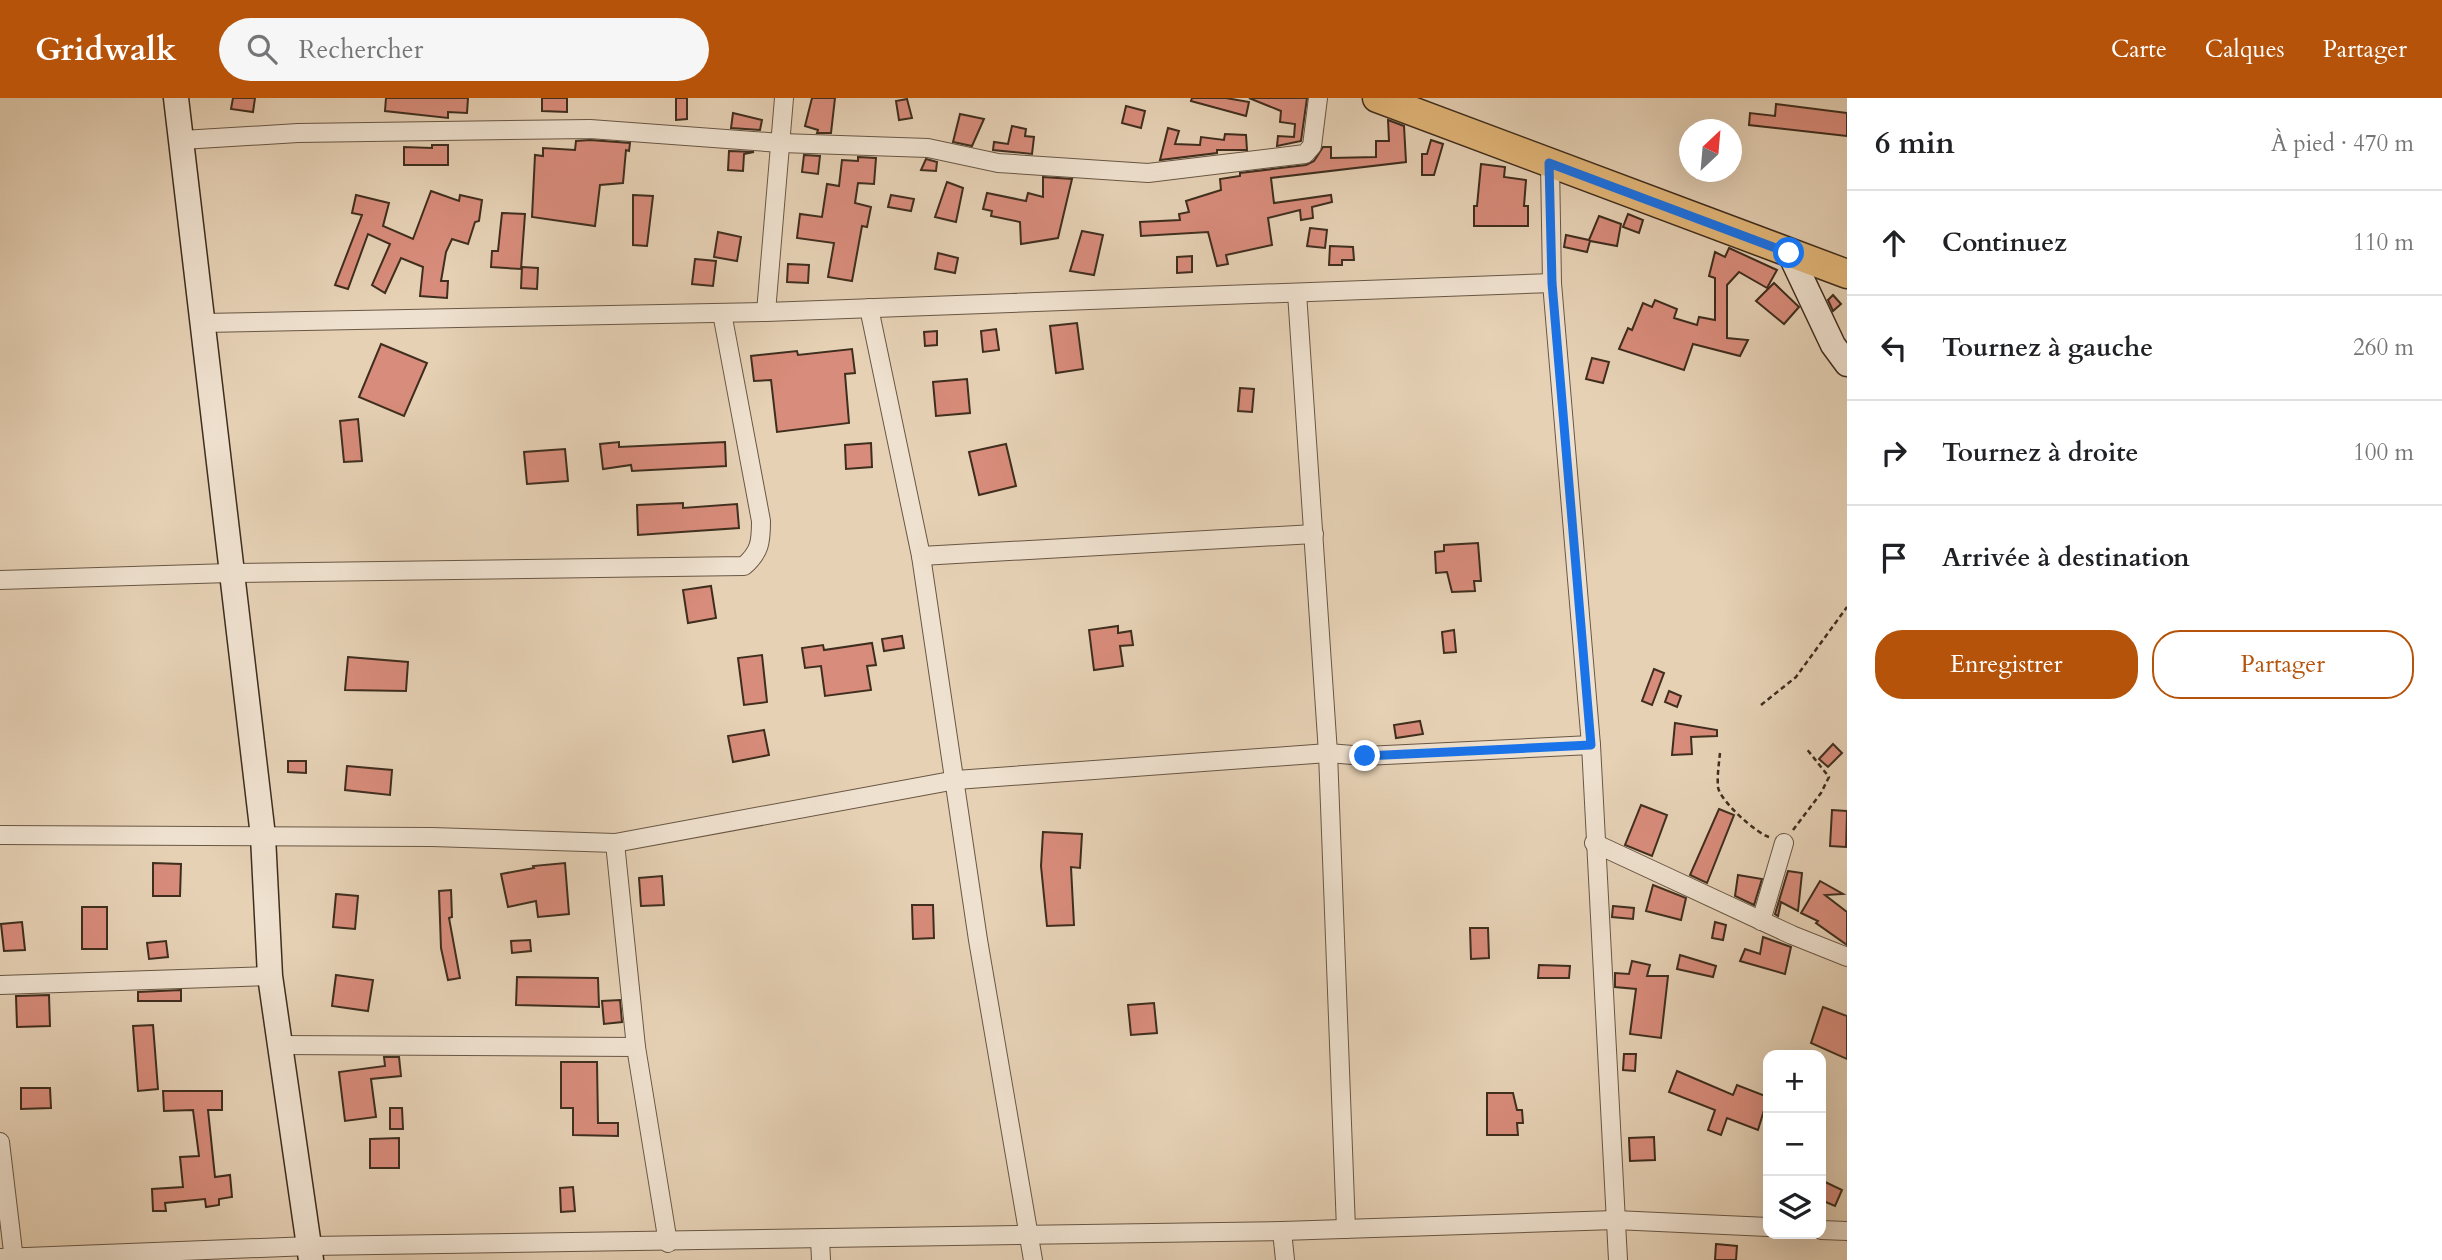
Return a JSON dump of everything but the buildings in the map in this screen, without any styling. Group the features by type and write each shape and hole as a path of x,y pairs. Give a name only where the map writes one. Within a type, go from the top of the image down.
{"main road":[{"path":"1377,98 1847,274"}],"street":[{"path":"176,98 263,836 270,976 311,1253"},
{"path":"766,312 784,98"},
{"path":"182,139 298,133 590,129 781,143 944,149 998,163 1148,173 1305,154 1312,146 1318,98"},
{"path":"1549,163 1552,283 1591,745 1594,843 1618,1260"},
{"path":"1789,253 1833,345 1847,364"},
{"path":"203,323 766,312 1552,283"},
{"path":"1297,293 1328,753 1346,1229"},
{"path":"869,308 921,556 978,940 1033,1260"},
{"path":"0,579 744,566 754,557 761,545 761,521 722,313"},
{"path":"921,556 1314,534"},
{"path":"0,835 432,837 615,844 956,780 1328,753 1365,756 1591,745"},
{"path":"1594,843 1761,921 1847,957"},
{"path":"1761,921 1784,843"},
{"path":"615,844 636,1047 668,1242"},
{"path":"0,985 270,976"},
{"path":"280,1045 636,1047"},
{"path":"0,1142 10,1259 668,1242 1282,1231 1615,1220 1763,1227"},
{"path":"1826,1230 1847,1231"},
{"path":"1282,1231 1285,1260"},
{"path":"820,1240 821,1260"}],"path":[{"path":"1761,705 1796,677 1847,607"},
{"path":"1720,753 1718,788 1722,797 1762,835 1784,843 1821,793 1829,777 1806,748"}],"route":[{"path":"1365,756 1591,745 1552,283 1549,163 1789,253"}]}
